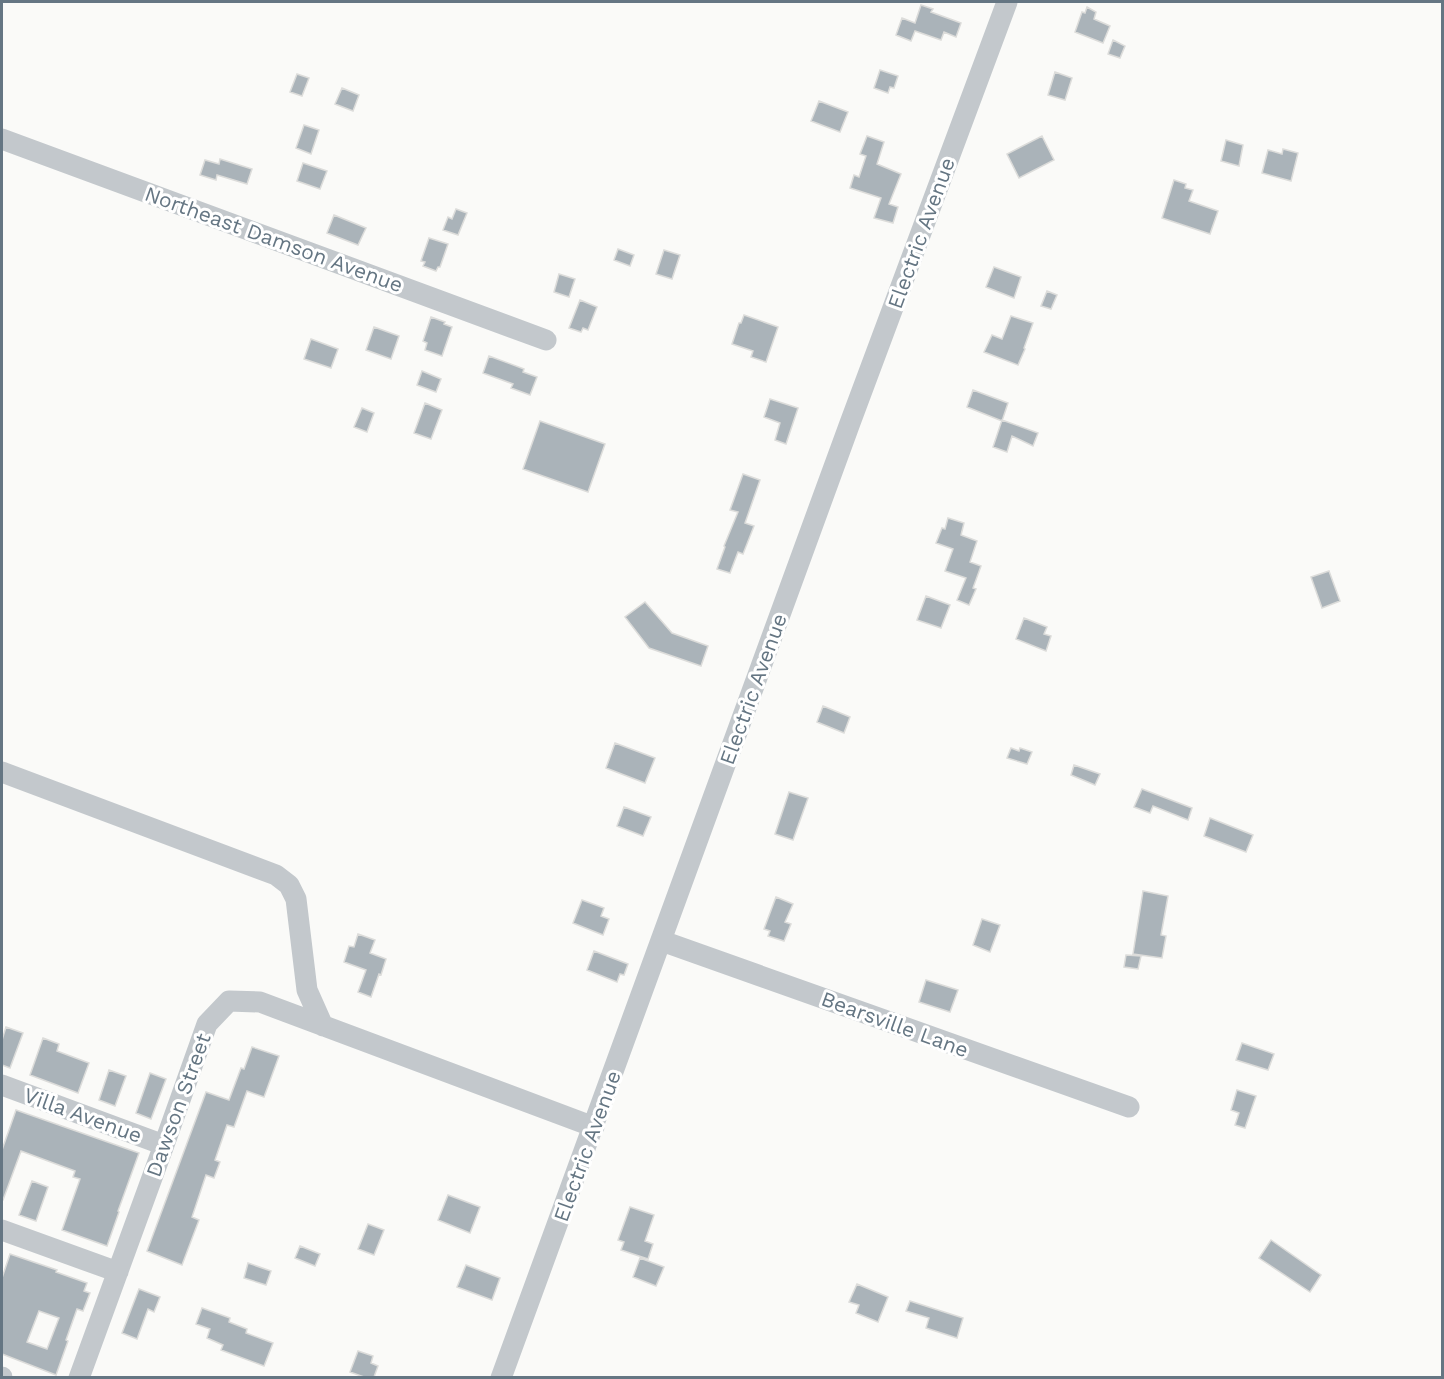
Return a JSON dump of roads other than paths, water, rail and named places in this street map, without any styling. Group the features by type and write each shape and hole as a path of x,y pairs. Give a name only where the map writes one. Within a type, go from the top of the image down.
{"street":[{"name":"Electric Avenue","path":"501,1377 850,423 1007,2"},
{"name":"Northeast Damson Avenue","path":"2,139 546,340"},
{"path":"2,772 276,875 289,885 296,899 307,990 323,1026"},
{"name":"Bearsville Lane","path":"662,941 1129,1107"},
{"name":"Dawson Street","path":"79,1377 207,1024 229,1001 260,1002 594,1127"},
{"name":"Villa Avenue","path":"2,1085 164,1145"},
{"path":"2,1230 118,1272"}]}
